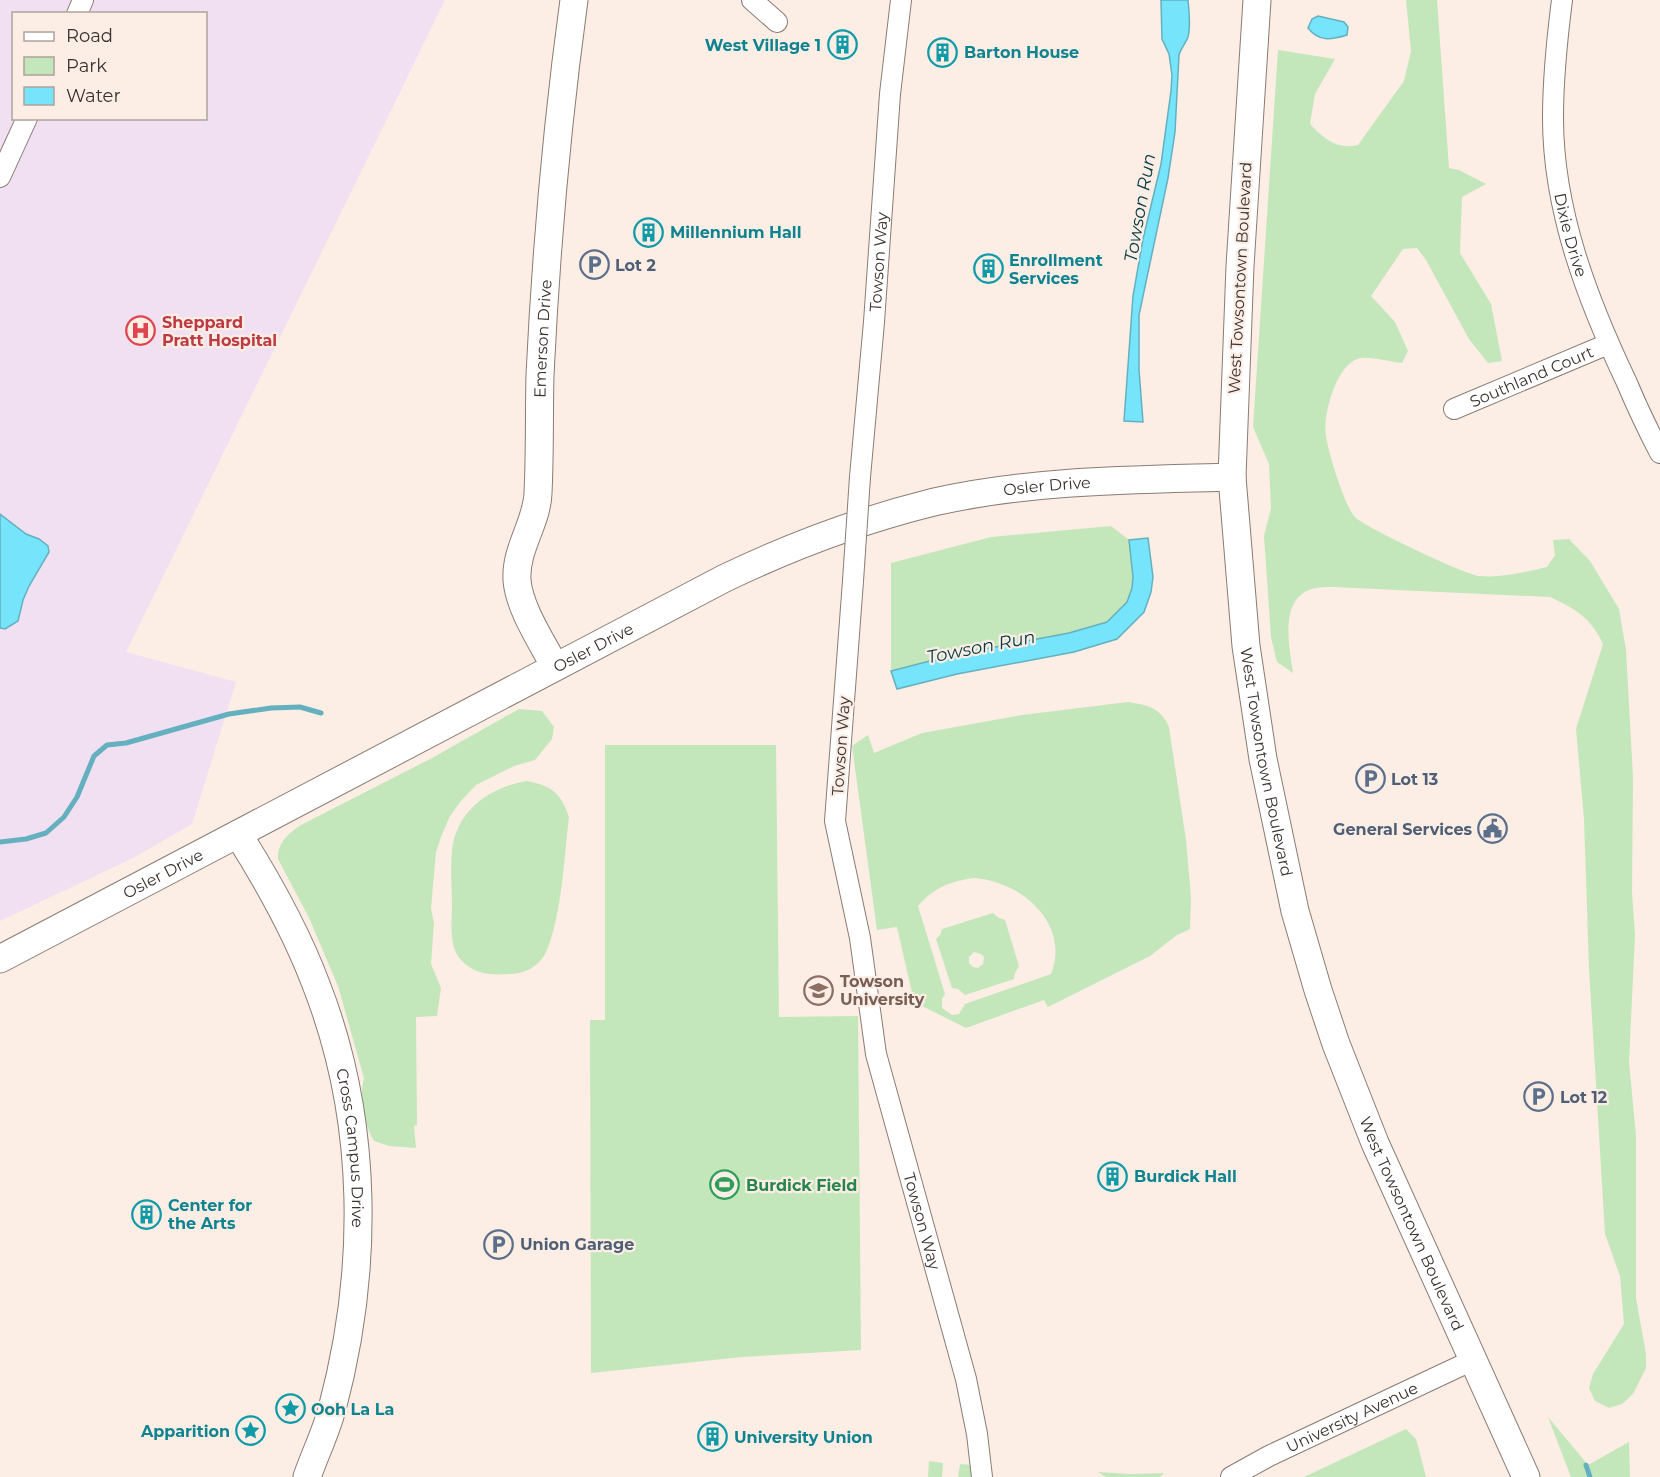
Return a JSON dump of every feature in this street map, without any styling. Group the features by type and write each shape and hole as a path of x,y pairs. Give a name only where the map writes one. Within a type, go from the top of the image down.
{"street":[{"name":"Emerson Drive","path":"555,667 524,606 517,572 521,550 533,519 538,497 540,373 552,203 561,99 574,0"},
{"path":"752,0 777,22"},
{"name":"Towson Way","path":"901,0 890,94 836,821 864,961 876,1054 954,1334 975,1426 982,1477"},
{"name":"West Towsontown Boulevard","path":"1257,0 1239,266 1232,477 1241,596 1254,707 1276,827 1304,945 1325,1011 1355,1094 1526,1477"},
{"name":"Dixie Drive","path":"1563,0 1555,50 1553,120 1559,184 1576,261 1608,344 1660,453"},
{"path":"0,177 26,120"},
{"name":"Southland Court","path":"1454,409 1608,344"},
{"name":"Osler Drive","path":"0,959 762,560 823,535 935,502 1007,490 1067,484 1232,477"},
{"name":"Cross Campus Drive","path":"238,834 283,910 318,988 340,1062 356,1160 359,1241 351,1318 332,1410 307,1477"},
{"name":"University Avenue","path":"1231,1477 1269,1456 1473,1360"}],"shaded area":[{"name":"Sheppard Pratt Hospital","path":"0,0 445,0 126,652 236,682 192,824 133,858 0,921"}],"green space":[{"path":"1406,0 1437,0 1449,168 1459,170 1486,184 1462,197 1460,253 1491,304 1502,361 1488,363 1469,339 1426,260 1417,248 1403,249 1371,296 1395,322 1408,351 1402,363 1361,358 1352,361 1345,369 1338,379 1329,403 1325,427 1327,444 1342,491 1351,511 1362,522 1436,560 1479,576 1522,573 1547,567 1555,555 1553,540 1569,539 1590,561 1619,609 1626,650 1633,777 1632,892 1635,935 1629,1062 1636,1136 1636,1298 1646,1354 1646,1368 1633,1394 1622,1404 1609,1408 1595,1401 1589,1388 1593,1374 1624,1324 1620,1276 1605,1234 1589,968 1584,819 1576,729 1603,644 1593,627 1582,615 1550,597 1333,587 1308,590 1297,599 1292,607 1288,629 1293,673 1277,662 1271,637 1264,536 1271,508 1269,464 1253,427 1278,50 1335,59 1315,94 1310,124 1337,145 1358,145 1404,81 1411,51"},
{"path":"1111,526 1129,540 1133,577 1128,602 1107,622 1069,633 953,655 891,671 891,563 991,537"},
{"path":"1128,702 1153,708 1166,721 1169,727 1186,840 1191,897 1190,929 1177,935 1150,956 1048,1007 1044,1000 966,1028 914,1002 897,927 877,930 852,746 868,735 874,753 922,733 1022,715","holes":["974,878 1009,887 1024,897 1038,908 1048,922 1054,938 1055,956 1051,974 965,1004 959,1014 952,1015 942,1008 942,999 945,994 918,906 930,894 950,883"]},
{"path":"519,709 542,711 554,727 552,739 535,760 514,766 476,785 450,816 441,837 436,852 431,908 434,923 431,964 441,988 437,1016 416,1017 417,1125 414,1126 416,1148 389,1146 374,1141 368,1127 362,1102 364,1078 338,986 309,918 278,859 279,848 288,835 301,825 432,758"},
{"name":"Burdick Field","path":"605,745 776,745 779,1017 858,1016 861,1350 742,1357 591,1373 590,1020 605,1020"},
{"path":"527,781 543,785 559,796 569,817 556,921 546,952 535,966 515,974 484,973 467,966 462,961 453,942 451,864 455,836 468,812 488,795 513,784"},
{"path":"993,913 1005,920 1019,966 1014,979 965,995 958,989 952,988 936,939 942,929","holes":["974,952 984,957 983,964 978,968 973,967 969,963 969,957"]},
{"path":"1548,1417 1588,1465 1629,1442 1630,1477 1571,1477"},
{"path":"1406,1429 1416,1439 1426,1477 1304,1477"},
{"path":"929,1461 943,1463 942,1477 928,1477"},
{"path":"960,1464 972,1465 974,1477 958,1477"},
{"path":"1098,1472 1164,1473 1160,1477 1106,1477"}],"water":[{"name":"Towson Run","path":"1161,0 1188,0 1190,18 1188,37 1179,55 1175,132 1168,178 1139,315 1139,370 1143,422 1124,421 1133,296 1143,239 1161,164 1171,91 1172,75 1169,54 1162,39"},
{"path":"1318,16 1344,22 1348,27 1347,35 1331,39 1316,36 1308,28 1312,19"},
{"path":"0,514 26,534 39,539 48,546 49,552 29,586 18,621 5,629 0,628"},
{"path":"1148,538 1153,577 1151,592 1144,612 1117,639 1074,652 957,674 897,689 891,671 953,655 1069,633 1107,622 1127,602 1132,588 1129,540"}],"waterway":[{"path":"0,842 26,839 46,833 64,817 77,797 94,756 107,745 126,743 229,714 271,708 300,707 321,713"},
{"path":"1586,1465 1590,1477"}],"place":[{"name":"West Village 1","path":"842,45"},
{"name":"Barton House","path":"943,52"},
{"name":"Millennium Hall","path":"649,232"},
{"name":"Lot 2","path":"594,265"},
{"name":"Enrollment Services","path":"988,269"},
{"name":"Sheppard Pratt Hospital","path":"141,331"},
{"name":"Lot 13","path":"1370,779"},
{"name":"General Services","path":"1493,829"},
{"name":"Towson University","path":"819,990"},
{"name":"Lot 12","path":"1539,1097"},
{"name":"Burdick Hall","path":"1113,1176"},
{"name":"Burdick Field","path":"725,1185"},
{"name":"Center for the Arts","path":"147,1214"},
{"name":"Union Garage","path":"499,1244"},
{"name":"Ooh La La","path":"290,1409"},
{"name":"Apparition","path":"251,1431"},
{"name":"University Union","path":"713,1437"}]}
